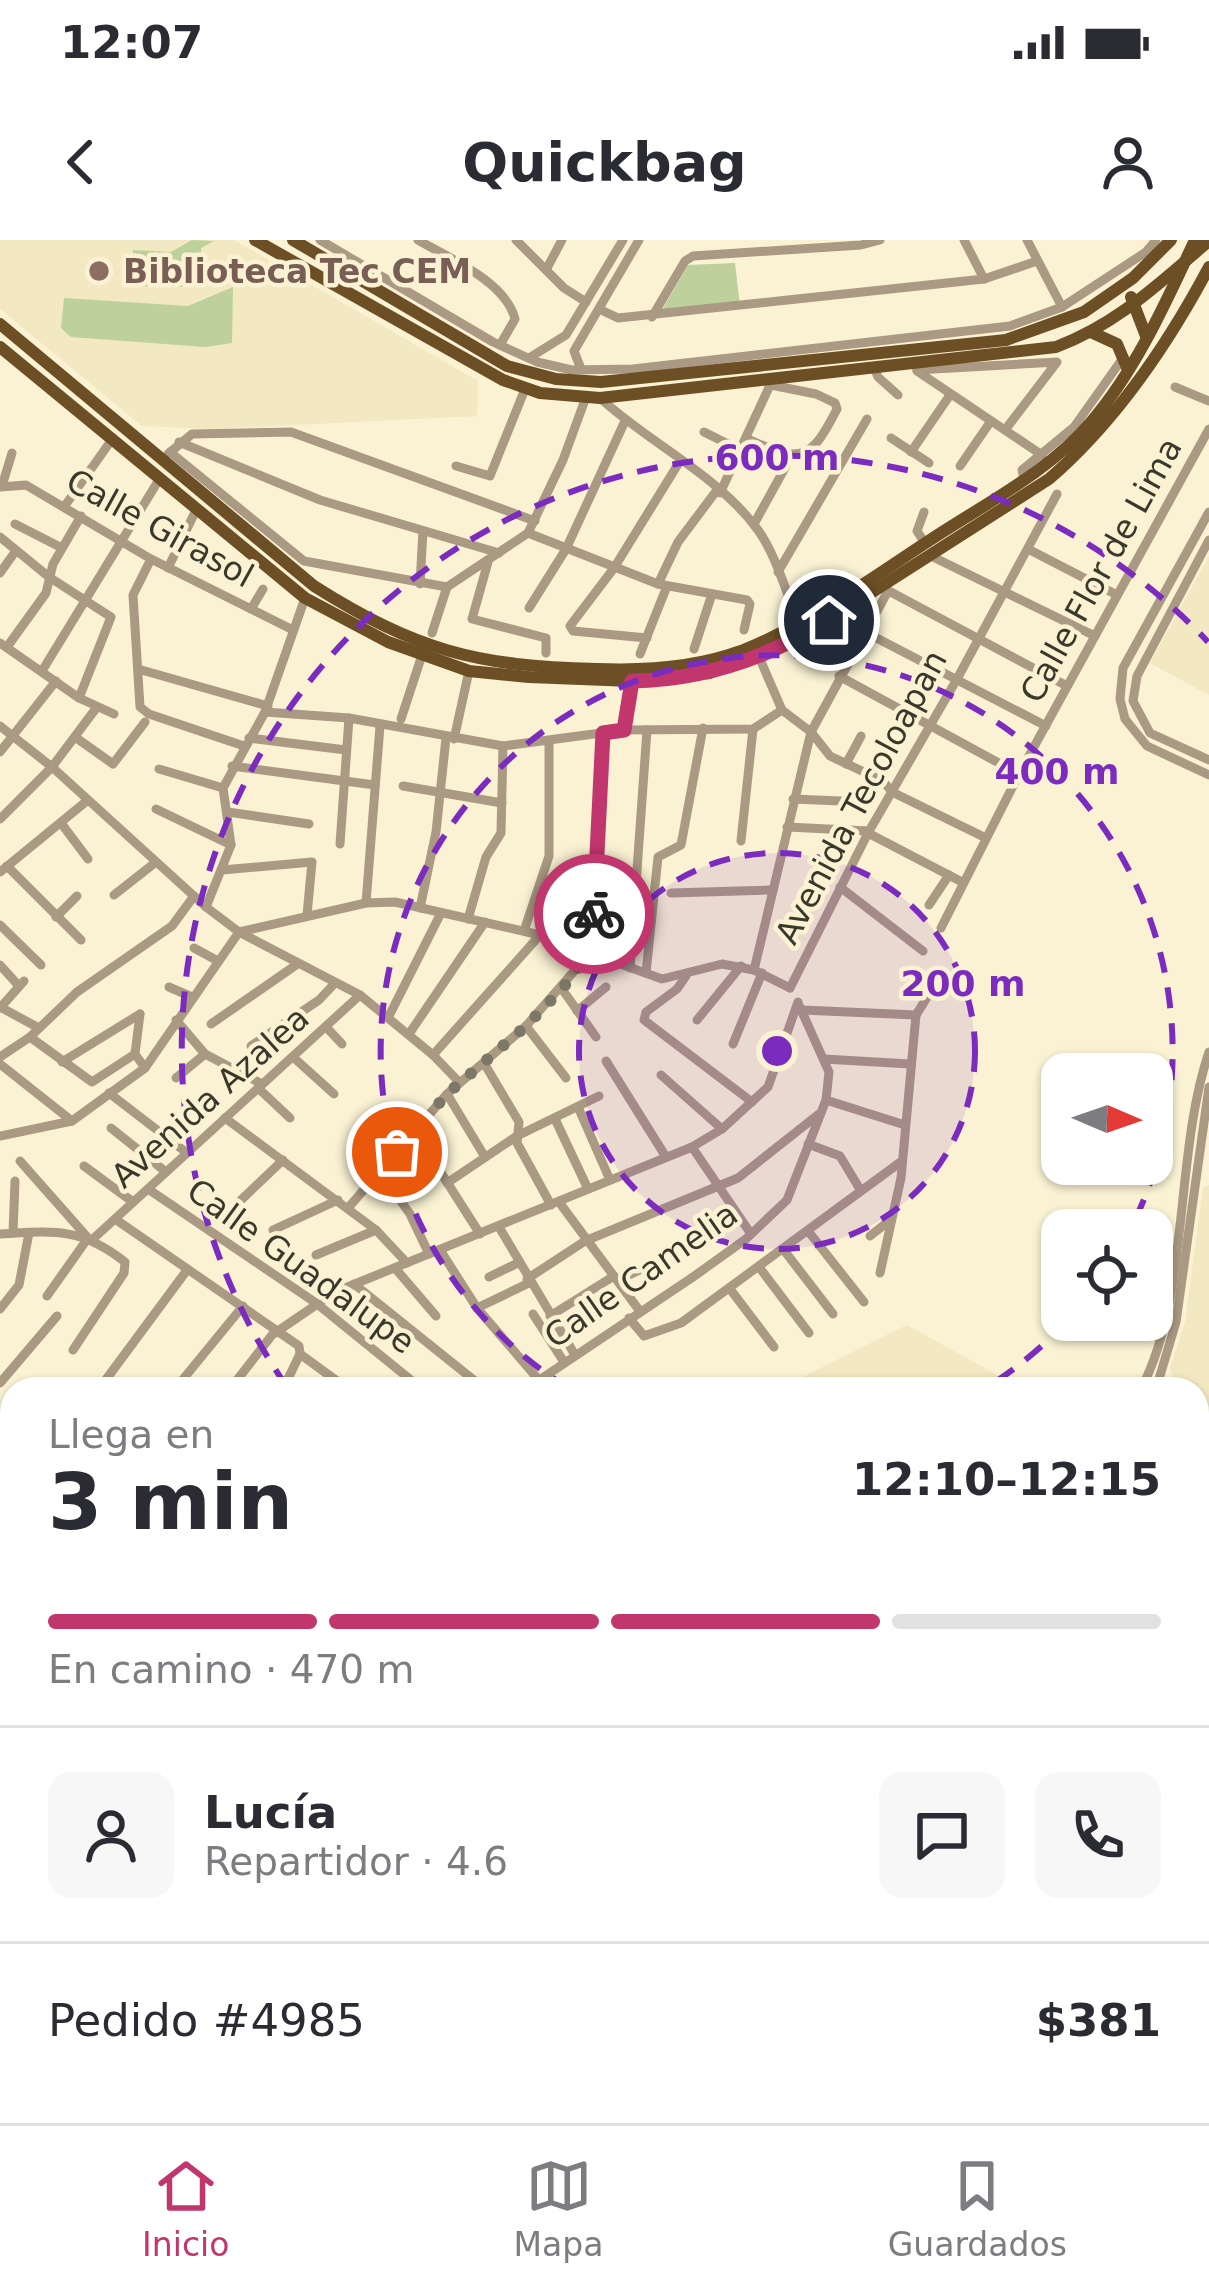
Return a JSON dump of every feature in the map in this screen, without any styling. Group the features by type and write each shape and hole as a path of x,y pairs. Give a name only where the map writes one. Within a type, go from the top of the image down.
{"main road":[{"path":"255,240 525,389 593,398 1046,349 1094,333 1209,241"},
{"path":"295,241 508,366 569,381 630,381 972,345 1046,328 1084,312 1133,278 1171,240"},
{"path":"0,347 305,598 388,642 470,670 529,677 632,681 697,676 759,657 802,637 1052,460 1086,428 1146,337 1195,240"},
{"path":"928,549 1035,488 1080,452 1121,403 1209,267"},
{"path":"1133,278 1133,305 1146,337"},
{"path":"1084,312 1111,309 1116,318"},
{"path":"0,324 358,614 456,655 508,666 638,670 689,664 741,650 883,584"},
{"path":"1094,333 1117,344 1125,364"},
{"path":"175,489 184,476"}],"street":[{"path":"320,240 500,345 554,368 581,369 633,369 1010,326 1062,307 1146,252 1156,240"},
{"path":"418,240 486,282 513,310 515,319 500,345"},
{"path":"516,240 586,302"},
{"path":"546,270 562,240"},
{"path":"529,358 566,335 622,240"},
{"path":"556,342 558,352 574,351 638,240"},
{"path":"652,317 685,261 693,256 880,240"},
{"path":"964,240 985,280"},
{"path":"1027,240 1062,307"},
{"path":"599,309 618,318 652,317 985,280 1037,260"},
{"path":"574,351 581,369"},
{"path":"912,366 1058,362 1005,430"},
{"path":"1024,478 1022,470 1074,428 1125,364"},
{"path":"912,366 1042,455"},
{"path":"874,368 898,395"},
{"path":"640,654 678,542 719,491 748,439 771,382 836,403 820,442 806,452 778,453 748,439"},
{"path":"1175,387 1209,401"},
{"path":"456,466 490,476 525,389"},
{"path":"913,450 950,395"},
{"path":"535,520 291,431 192,434 167,455 301,566 447,587 527,532 535,520 593,398 719,491 754,524 799,624"},
{"path":"778,572 867,419"},
{"path":"530,608 566,549 625,421"},
{"path":"960,466 991,421"},
{"name":"Calle Flor de Lima","path":"941,928 1019,774 1209,429"},
{"path":"704,432 742,451"},
{"path":"64,507 113,438"},
{"path":"891,438 929,463"},
{"path":"178,442 320,500 499,553"},
{"path":"1,487 12,453"},
{"path":"647,638 571,630 680,461"},
{"path":"754,524 786,466"},
{"path":"42,671 160,478"},
{"path":"1049,479 1057,494"},
{"name":"Calle Girasol","path":"1,487 26,485 151,560 293,630"},
{"path":"1035,488 1057,494"},
{"name":"Avenida Tecoloapan","path":"800,1006 790,988 840,887 1057,494"},
{"path":"168,568 196,508"},
{"path":"925,512 917,531 928,549 1095,636"},
{"path":"1209,512 1123,668 1120,699 1125,719 1147,746 1209,775"},
{"path":"81,516 62,548 46,593 3,645 79,698 114,714"},
{"path":"15,524 62,548"},
{"path":"420,584 422,530"},
{"path":"527,532 663,585 749,601 744,630"},
{"path":"0,537 49,577 111,617 79,698"},
{"path":"1209,540 1137,676 1133,701 1150,733 1209,760"},
{"path":"1028,549 1117,595"},
{"path":"0,574 15,552"},
{"path":"75,737 113,764 144,717 133,595 151,560"},
{"path":"488,562 472,619 546,638 546,653"},
{"path":"733,1045 758,971 772,890 811,732 865,632 883,584 1067,686"},
{"path":"432,633 447,587"},
{"path":"250,609 263,589"},
{"path":"694,649 712,594"},
{"path":"206,907 231,845 223,788 267,709 305,598"},
{"path":"865,632 1046,726"},
{"path":"401,719 422,656"},
{"path":"759,657 782,710 811,732 830,755 986,838"},
{"path":"138,669 267,709 349,718 503,746 624,730 753,729 782,710"},
{"path":"419,908 450,738 470,670"},
{"path":"839,676 1019,774"},
{"path":"0,752 56,681"},
{"path":"624,730 632,681"},
{"path":"0,819 52,766 98,707"},
{"path":"144,717 247,742 346,750"},
{"path":"340,844 349,718"},
{"path":"0,726 52,766 238,932 360,995 459,1082"},
{"path":"366,903 380,726"},
{"path":"646,974 658,857 681,845 703,728"},
{"path":"741,841 753,729"},
{"path":"630,968 647,730"},
{"path":"348,1208 447,1094 526,1026 590,953 603,733"},
{"path":"846,764 861,736"},
{"path":"524,931 549,856 549,741"},
{"path":"468,919 486,857 501,833 503,746"},
{"path":"232,766 375,785"},
{"path":"159,769 223,788"},
{"path":"403,786 502,803"},
{"path":"793,799 841,801"},
{"path":"81,940 4,869 88,800"},
{"path":"156,809 231,845"},
{"path":"228,812 309,824"},
{"path":"61,823 88,860"},
{"path":"787,827 869,832 962,882"},
{"path":"114,895 156,862"},
{"path":"222,870 312,862 307,915"},
{"path":"929,905 949,875"},
{"path":"542,884 566,892"},
{"path":"840,887 923,951"},
{"path":"671,893 772,890"},
{"path":"56,917 77,896"},
{"path":"72,1121 0,1060 77,992 172,926 194,896"},
{"path":"0,1136 72,1121 145,1068 238,932 366,903 394,902 540,935 662,979 710,966 741,966 790,988"},
{"path":"388,1018 441,913"},
{"path":"409,1034 485,922"},
{"path":"0,925 41,965"},
{"path":"433,1055 540,935"},
{"path":"194,948 218,961"},
{"path":"212,1024 296,964"},
{"path":"0,965 21,984 0,1008 39,1028"},
{"path":"697,1020 741,966"},
{"path":"686,975 646,1012 644,1020 752,1102"},
{"path":"880,1273 902,1161 916,1015 939,978"},
{"path":"251,1046 319,1000 335,983"},
{"path":"169,987 192,998"},
{"path":"577,1011 606,987"},
{"path":"562,989 596,1037"},
{"name":"Avenida Azalea","path":"47,1296 91,1238 360,995"},
{"path":"240,1377 278,1330 316,1303 692,1147 722,1129 768,1088 800,1006 916,1015"},
{"name":"Calle Camelia","path":"541,1377 693,1277 788,1200 826,1100 829,1072 800,1006"},
{"path":"62,1062 140,1014 135,1054 145,1068"},
{"path":"176,1020 205,1054 260,1086 290,1118"},
{"path":"526,1026 566,1078"},
{"path":"327,1028 342,1044"},
{"path":"30,1037 92,1082 135,1054"},
{"path":"1146,1377 1159,1343 1196,1100 1209,1052"},
{"path":"176,1078 205,1054"},
{"path":"293,1057 334,1094"},
{"path":"824,1059 910,1064"},
{"path":"606,1061 667,1157"},
{"path":"484,1063 519,1122 517,1142 555,1203 616,1278 644,1336 681,1323 902,1161"},
{"path":"662,1075 722,1129"},
{"path":"1160,1377 1176,1322 1209,1087"},
{"path":"109,1093 187,1153"},
{"path":"447,1094 485,1157"},
{"path":"447,1183 518,1136 599,1096"},
{"path":"826,1100 905,1125"},
{"path":"578,1107 610,1180"},
{"path":"477,1308 528,1281 585,1241 738,1178 819,1114"},
{"path":"225,1118 376,1230 407,1263"},
{"path":"555,1119 588,1190"},
{"path":"111,1128 166,1172"},
{"path":"415,1132 480,1234"},
{"path":"808,1144 840,1156 860,1190"},
{"path":"692,1147 751,1234"},
{"path":"240,1201 283,1160"},
{"path":"20,1161 91,1238 125,1262 126,1268 73,1351"},
{"path":"84,1166 133,1202"},
{"path":"380,1172 434,1252 536,1377"},
{"path":"13,1234 15,1181"},
{"name":"Calle Guadalupe","path":"148,1189 316,1303 407,1377"},
{"path":"0,1192 14,1196"},
{"path":"273,1230 338,1200"},
{"path":"115,1220 300,1347 289,1377"},
{"path":"550,1316 616,1278 740,1220"},
{"path":"870,1236 890,1220"},
{"path":"499,1226 575,1355"},
{"path":"316,1256 376,1230"},
{"path":"808,1231 864,1302"},
{"path":"0,1309 19,1285 28,1233"},
{"path":"0,1234 91,1238"},
{"path":"783,1249 833,1314"},
{"path":"490,1277 518,1263"},
{"path":"759,1267 809,1334"},
{"path":"394,1268 436,1316"},
{"path":"108,1377 187,1270"},
{"path":"353,1284 470,1377"},
{"path":"730,1289 774,1347"},
{"path":"185,1377 243,1306"},
{"path":"533,1314 564,1362"},
{"path":"6,1377 56,1316"},
{"path":"300,1354 324,1377"}],"shaded area":[{"path":"0,240 234,240 478,381 477,416 212,429 142,426 0,309"},
{"path":"1209,556 1209,695 1150,663"},
{"path":"1209,1185 1209,1377 1173,1377 1170,1368 1185,1322 1203,1187"},
{"path":"907,1325 1000,1377 803,1377"}],"green space":[{"path":"192,240 214,241 201,248 201,287 131,286 133,250 171,252"},
{"path":"735,263 740,306 661,312 688,265"},
{"path":"233,287 232,343 205,347 71,337 61,328 64,298 188,306"}],"way so far":[{"path":"397,1152 459,1082 562,989 590,953 594,914"}],"place":[{"name":"Biblioteca Tec CEM","path":"99,271"}],"route":[{"path":"594,914 603,733 624,730 632,681 710,673 759,657 829,620"}]}
